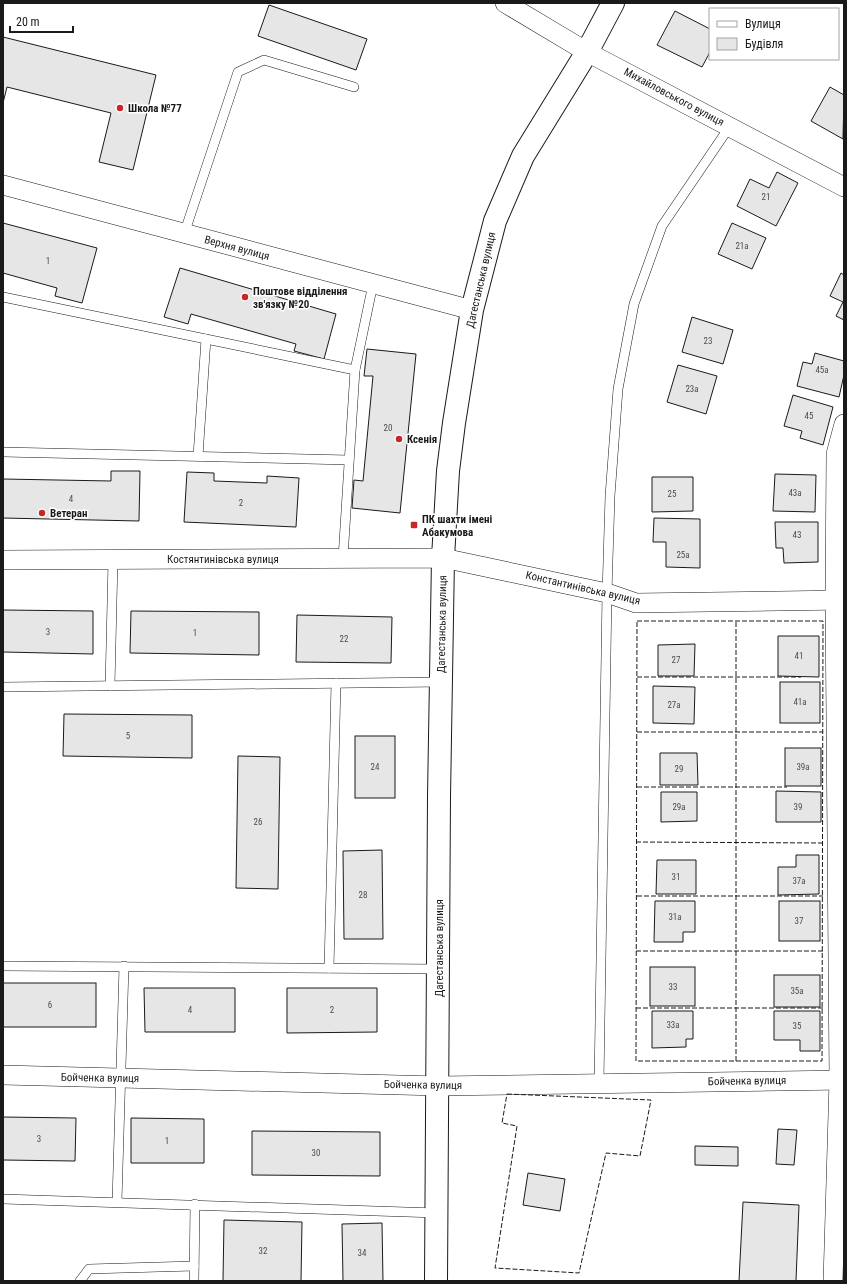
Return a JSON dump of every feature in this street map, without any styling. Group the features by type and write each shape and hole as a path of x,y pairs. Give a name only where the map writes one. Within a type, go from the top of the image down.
{"street":[{"name":"Михайловського вулиця","path":"506,3 587,52 844,187"},
{"name":"Дагестанська вулиця","path":"436,1281 439,1086 441,682 443,558 448,471 472,310 495,221 523,156 587,52 613,3"},
{"name":"Верхня вулиця","path":"3,185 472,310"},
{"path":"833,1281 842,1080 840,600 836,454 844,424"},
{"name":"Константинівська вулиця","path":"443,558 607,593 636,603 840,600"},
{"name":"Костянтинівська вулиця","path":"3,560 443,558"},
{"name":"Бойченка вулиця","path":"3,1075 439,1086 599,1082 842,1080"}],"lane":[{"path":"184,234 238,72 264,60 354,88"},
{"path":"599,1082 607,593 610,496 618,389 634,304 662,226 730,126"},
{"path":"343,558 355,370 373,284"},
{"path":"3,297 355,370"},
{"path":"198,456 206,339"},
{"path":"3,452 349,460"},
{"path":"110,686 113,560"},
{"path":"3,687 441,682"},
{"path":"329,968 336,683"},
{"path":"3,966 439,969"},
{"path":"118,1202 124,966"},
{"path":"3,1199 437,1213"},
{"path":"194,1281 195,1204"},
{"path":"80,1281 89,1269 194,1266"}],"building":[{"path":"269,5 367,39 356,70 258,36"},
{"path":"675,11 709,28 709,54 702,67 657,45"},
{"name":"Школа №77","path":"3,37 156,75 133,170 99,162 111,113 7,87 3,103"},
{"path":"830,87 844,95 843,139 811,121"},
{"path":"777,172 798,183 776,226 737,206 750,179 769,188"},
{"path":"3,223 97,248 82,303 55,296 57,288 3,273"},
{"path":"732,223 766,238 752,269 718,254"},
{"path":"180,268 336,314 324,359 294,351 296,344 191,314 188,324 164,317"},
{"path":"841,273 844,275 844,320 836,316 843,302 830,296"},
{"path":"692,317 733,330 723,364 682,352"},
{"path":"367,349 416,354 400,513 352,508 354,480 363,481 373,376 364,376"},
{"path":"815,353 844,361 844,375 839,397 797,386 803,362 812,364"},
{"path":"678,365 717,376 706,414 667,402"},
{"path":"793,395 833,407 823,445 800,438 802,431 784,426"},
{"path":"111,471 140,471 139,521 3,518 3,479 111,481"},
{"path":"187,472 214,473 214,481 267,483 267,476 299,478 296,527 184,522"},
{"path":"775,474 816,475 815,512 773,511"},
{"path":"652,477 693,477 693,511 652,512"},
{"path":"654,518 700,519 700,568 666,567 666,542 653,542"},
{"path":"775,522 818,522 818,562 784,563 783,548 776,548"},
{"path":"3,610 93,611 93,654 3,652"},
{"path":"131,611 259,612 259,655 130,653"},
{"path":"297,615 392,617 391,663 296,662"},
{"path":"778,636 819,636 819,677 778,676"},
{"path":"695,644 694,676 658,676 658,645"},
{"path":"780,682 820,682 820,723 780,723"},
{"path":"653,686 695,687 694,724 653,723"},
{"path":"64,714 192,715 192,758 63,756"},
{"path":"355,736 395,736 395,798 355,798"},
{"path":"785,748 821,748 821,786 785,786"},
{"path":"660,753 697,753 698,785 660,785"},
{"path":"238,756 280,757 278,889 236,888"},
{"path":"776,791 821,792 821,822 776,822"},
{"path":"661,792 697,792 697,821 661,822"},
{"path":"382,850 383,939 344,939 343,851"},
{"path":"796,855 819,855 819,894 778,895 778,867 796,867"},
{"path":"657,860 696,860 696,894 656,894"},
{"path":"655,901 695,901 695,932 683,932 683,942 654,942"},
{"path":"779,901 820,901 820,941 779,941"},
{"path":"650,967 695,967 695,1006 650,1006"},
{"path":"774,975 820,975 820,1007 774,1007"},
{"path":"3,983 96,983 96,1027 3,1027"},
{"path":"144,988 235,988 235,1032 145,1032"},
{"path":"287,988 377,988 377,1032 287,1033"},
{"path":"652,1011 693,1011 693,1039 686,1039 686,1047 652,1048"},
{"path":"774,1011 820,1011 820,1051 800,1051 800,1040 774,1040"},
{"path":"3,1117 76,1118 75,1161 3,1160"},
{"path":"131,1118 204,1119 204,1163 131,1163"},
{"path":"778,1129 797,1130 794,1165 776,1164"},
{"path":"252,1131 380,1132 380,1176 252,1175"},
{"path":"695,1146 738,1147 738,1166 695,1165"},
{"path":"528,1173 565,1179 560,1211 523,1205"},
{"path":"743,1202 799,1205 796,1281 739,1281"},
{"path":"224,1220 302,1222 301,1281 223,1281"},
{"path":"382,1223 383,1281 343,1281 342,1224"}],"fence":[{"path":"637,621 823,621 822,1061 636,1061 637,621"},
{"path":"736,621 736,1061"},
{"path":"637,677 801,677"},
{"path":"637,732 823,732"},
{"path":"637,787 787,787"},
{"path":"636,842 823,843"},
{"path":"637,896 823,896"},
{"path":"636,951 823,951"},
{"path":"636,1008 823,1008"},
{"path":"507,1094 651,1100 640,1156 606,1153 579,1273 495,1268 517,1126 502,1123 507,1094"}],"place":[{"name":"Школа №77","path":"120,108"},
{"name":"Поштове відділення зв'язку №20","path":"245,297"},
{"name":"Ксенія","path":"399,439"},
{"name":"Ветеран","path":"42,513"},
{"name":"ПК шахти імені Абакумова","path":"414,525"}]}
